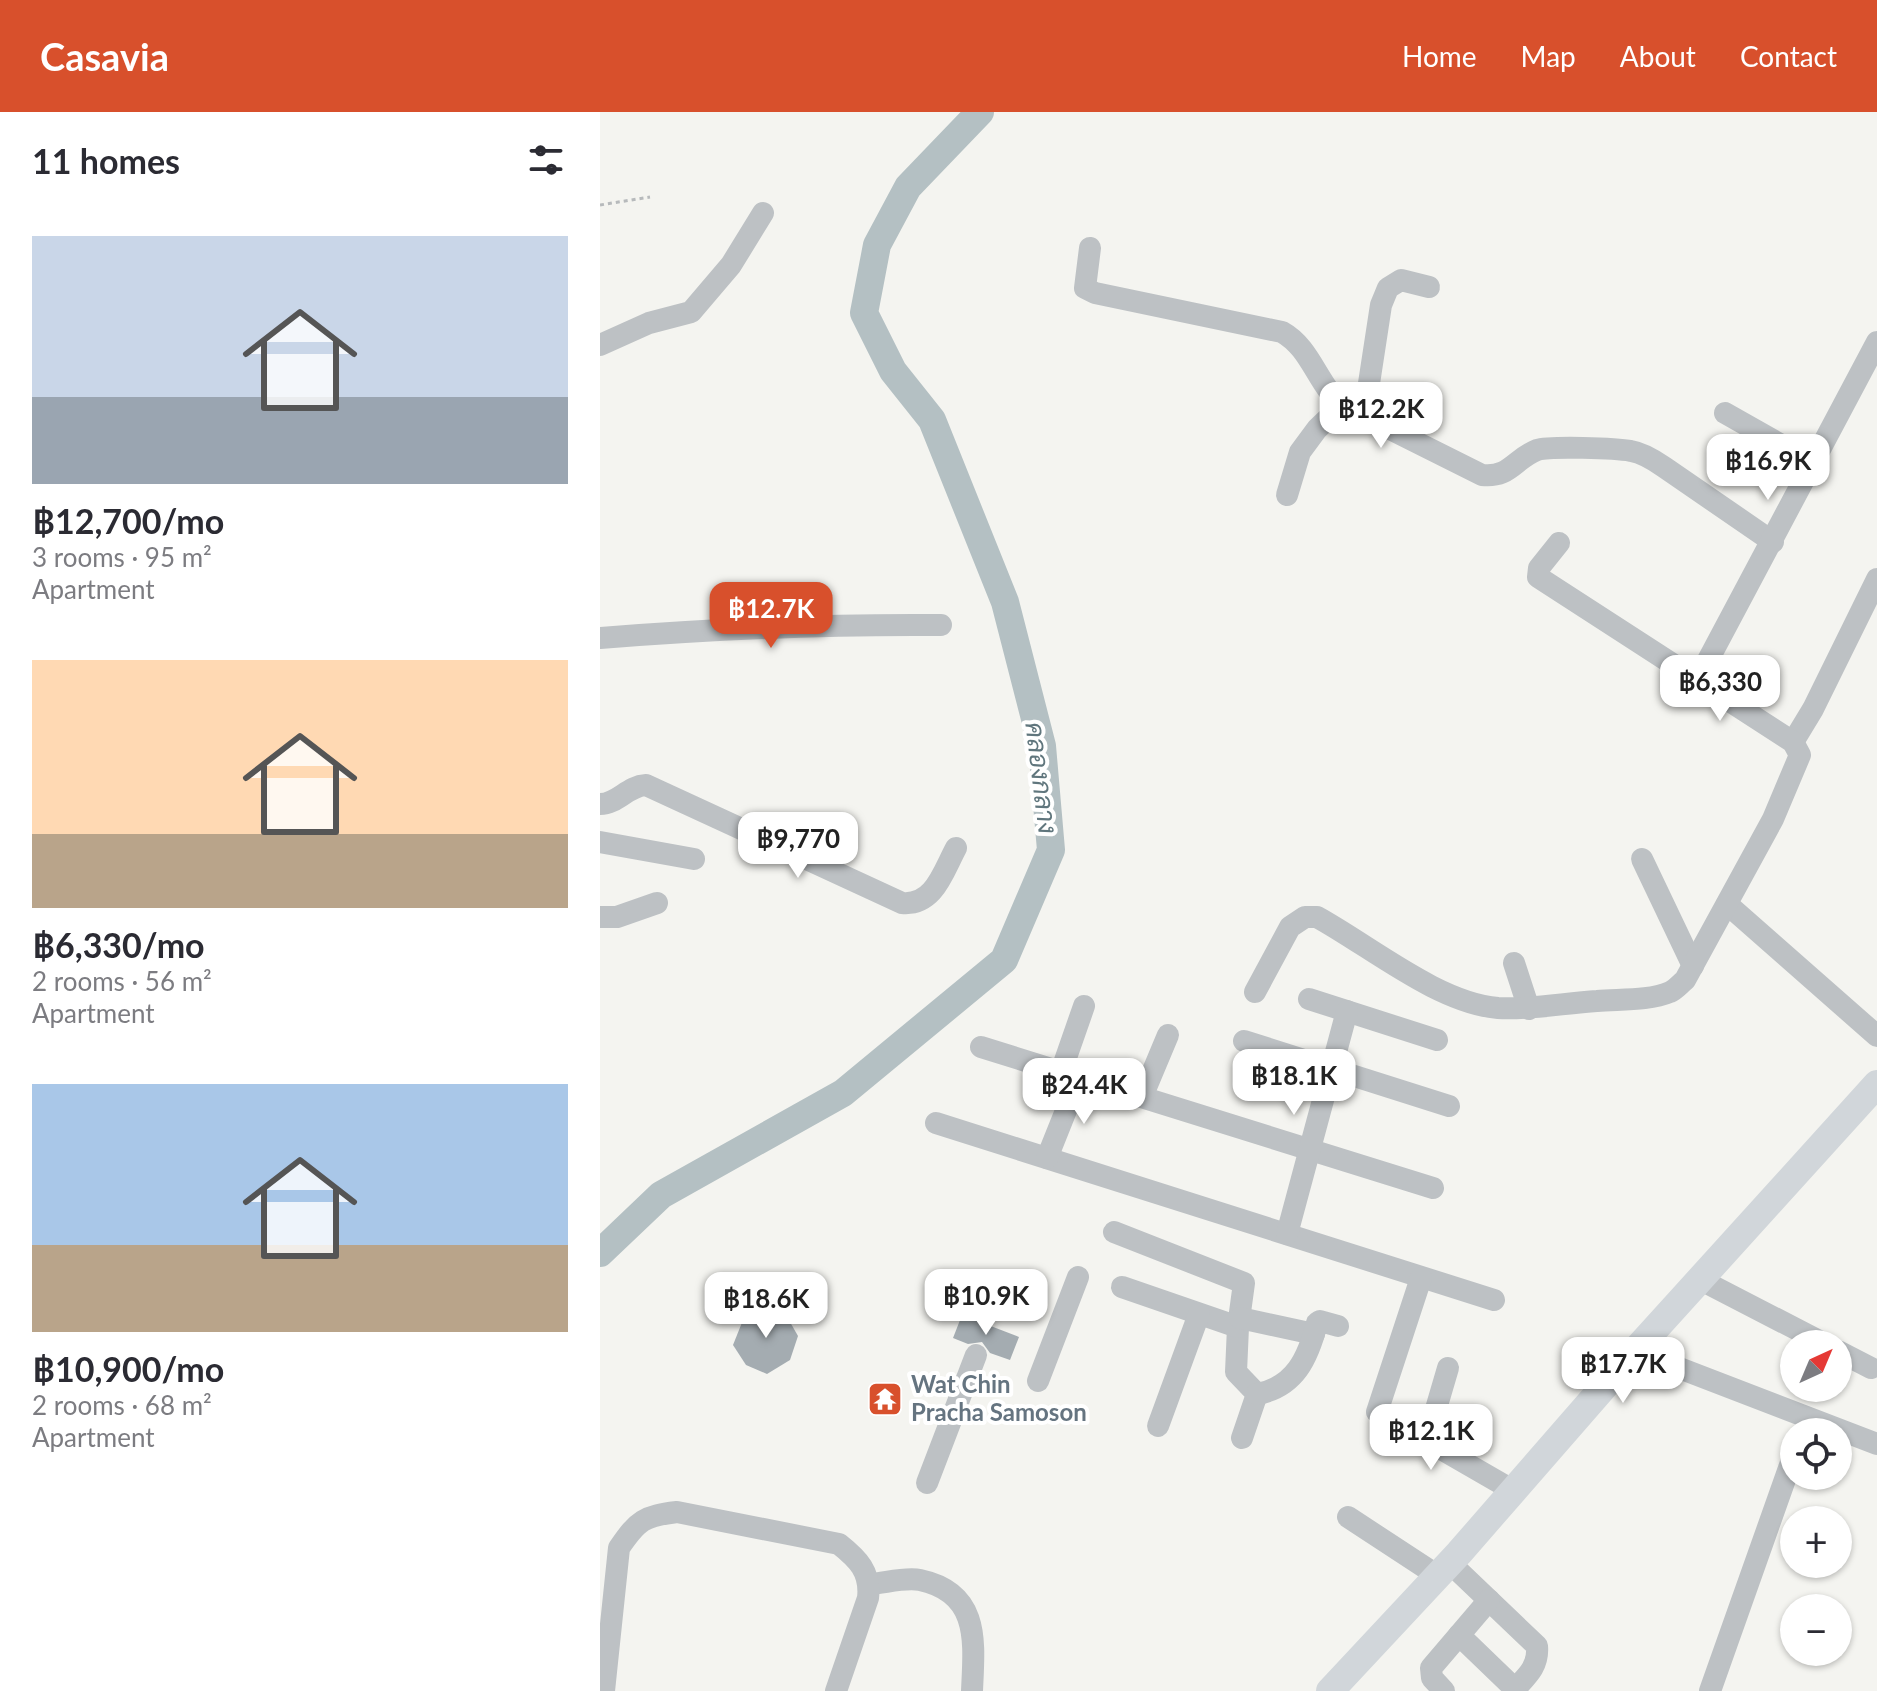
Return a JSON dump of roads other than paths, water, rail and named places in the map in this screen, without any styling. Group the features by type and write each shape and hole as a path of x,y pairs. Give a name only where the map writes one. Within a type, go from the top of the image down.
{"main road":[{"path":"1330,1691 1444,1569 1635,1351 1877,1084"}],"street":[{"path":"600,345 649,323 691,312 731,265 763,213"},
{"path":"1090,248 1085,288 1095,293 1282,332 1302,347 1329,394 1342,405 1482,475 1495,476 1536,451 1552,448 1630,451 1656,462 1773,542"},
{"path":"1364,416 1381,305 1388,288 1401,280 1429,287"},
{"path":"1697,681 1815,464 1877,342"},
{"path":"1287,495 1300,452 1317,429 1342,405"},
{"path":"1725,413 1815,464"},
{"path":"1255,992 1290,927 1305,917 1317,917 1404,971 1452,994 1496,1008 1529,1009 1633,999 1671,991 1685,980 1773,819 1800,755 1793,742 1538,577 1539,568 1559,543"},
{"path":"1793,742 1813,709 1877,579"},
{"path":"600,638 851,624 941,625"},
{"path":"600,804 611,803 635,786 646,785 902,903 915,904 927,898 956,848"},
{"path":"600,842 694,859"},
{"path":"1642,859 1693,966"},
{"path":"600,917 617,917 657,903"},
{"path":"1727,904 1877,1036"},
{"path":"1514,963 1529,1009"},
{"path":"1309,999 1437,1040"},
{"path":"1047,1158 1070,1075 1084,1006"},
{"path":"1287,1234 1347,1011"},
{"path":"1142,1097 1168,1035"},
{"path":"1244,1041 1449,1106"},
{"path":"981,1047 1433,1188"},
{"path":"936,1123 1494,1300"},
{"path":"1114,1232 1244,1283 1236,1372 1257,1394"},
{"path":"1038,1381 1078,1277"},
{"path":"1421,1278 1377,1412 1514,1491"},
{"path":"1701,1280 1798,1330"},
{"path":"1122,1287 1199,1314 1314,1334"},
{"path":"1158,1426 1199,1314"},
{"path":"1257,1394 1272,1391 1299,1370 1317,1323 1320,1321 1338,1326"},
{"path":"1635,1351 1788,1418"},
{"path":"927,1483 976,1355"},
{"path":"1852,1358 1871,1368"},
{"path":"1426,1443 1448,1368"},
{"path":"1242,1438 1257,1394"},
{"path":"1852,1437 1877,1444"},
{"path":"1710,1691 1781,1490"},
{"path":"604,1691 619,1548 632,1529 650,1515 677,1512 839,1544 857,1558 870,1584 868,1598 836,1691"},
{"path":"1348,1517 1444,1569 1489,1600 1537,1646 1538,1657 1534,1668 1514,1690 1459,1635"},
{"path":"870,1584 918,1580 945,1590 967,1611 974,1638 972,1691"},
{"path":"1444,1691 1432,1678 1431,1668 1489,1600"}],"waterway":[{"name":"คลองกลาง","path":"600,1253 661,1195 843,1093 1004,960 1051,850 1042,746 1005,602 932,420 893,371 864,313 877,245 908,187 980,112"}],"place":[{"name":"Wat Chin Pracha Samoson","path":"885,1399"}]}
